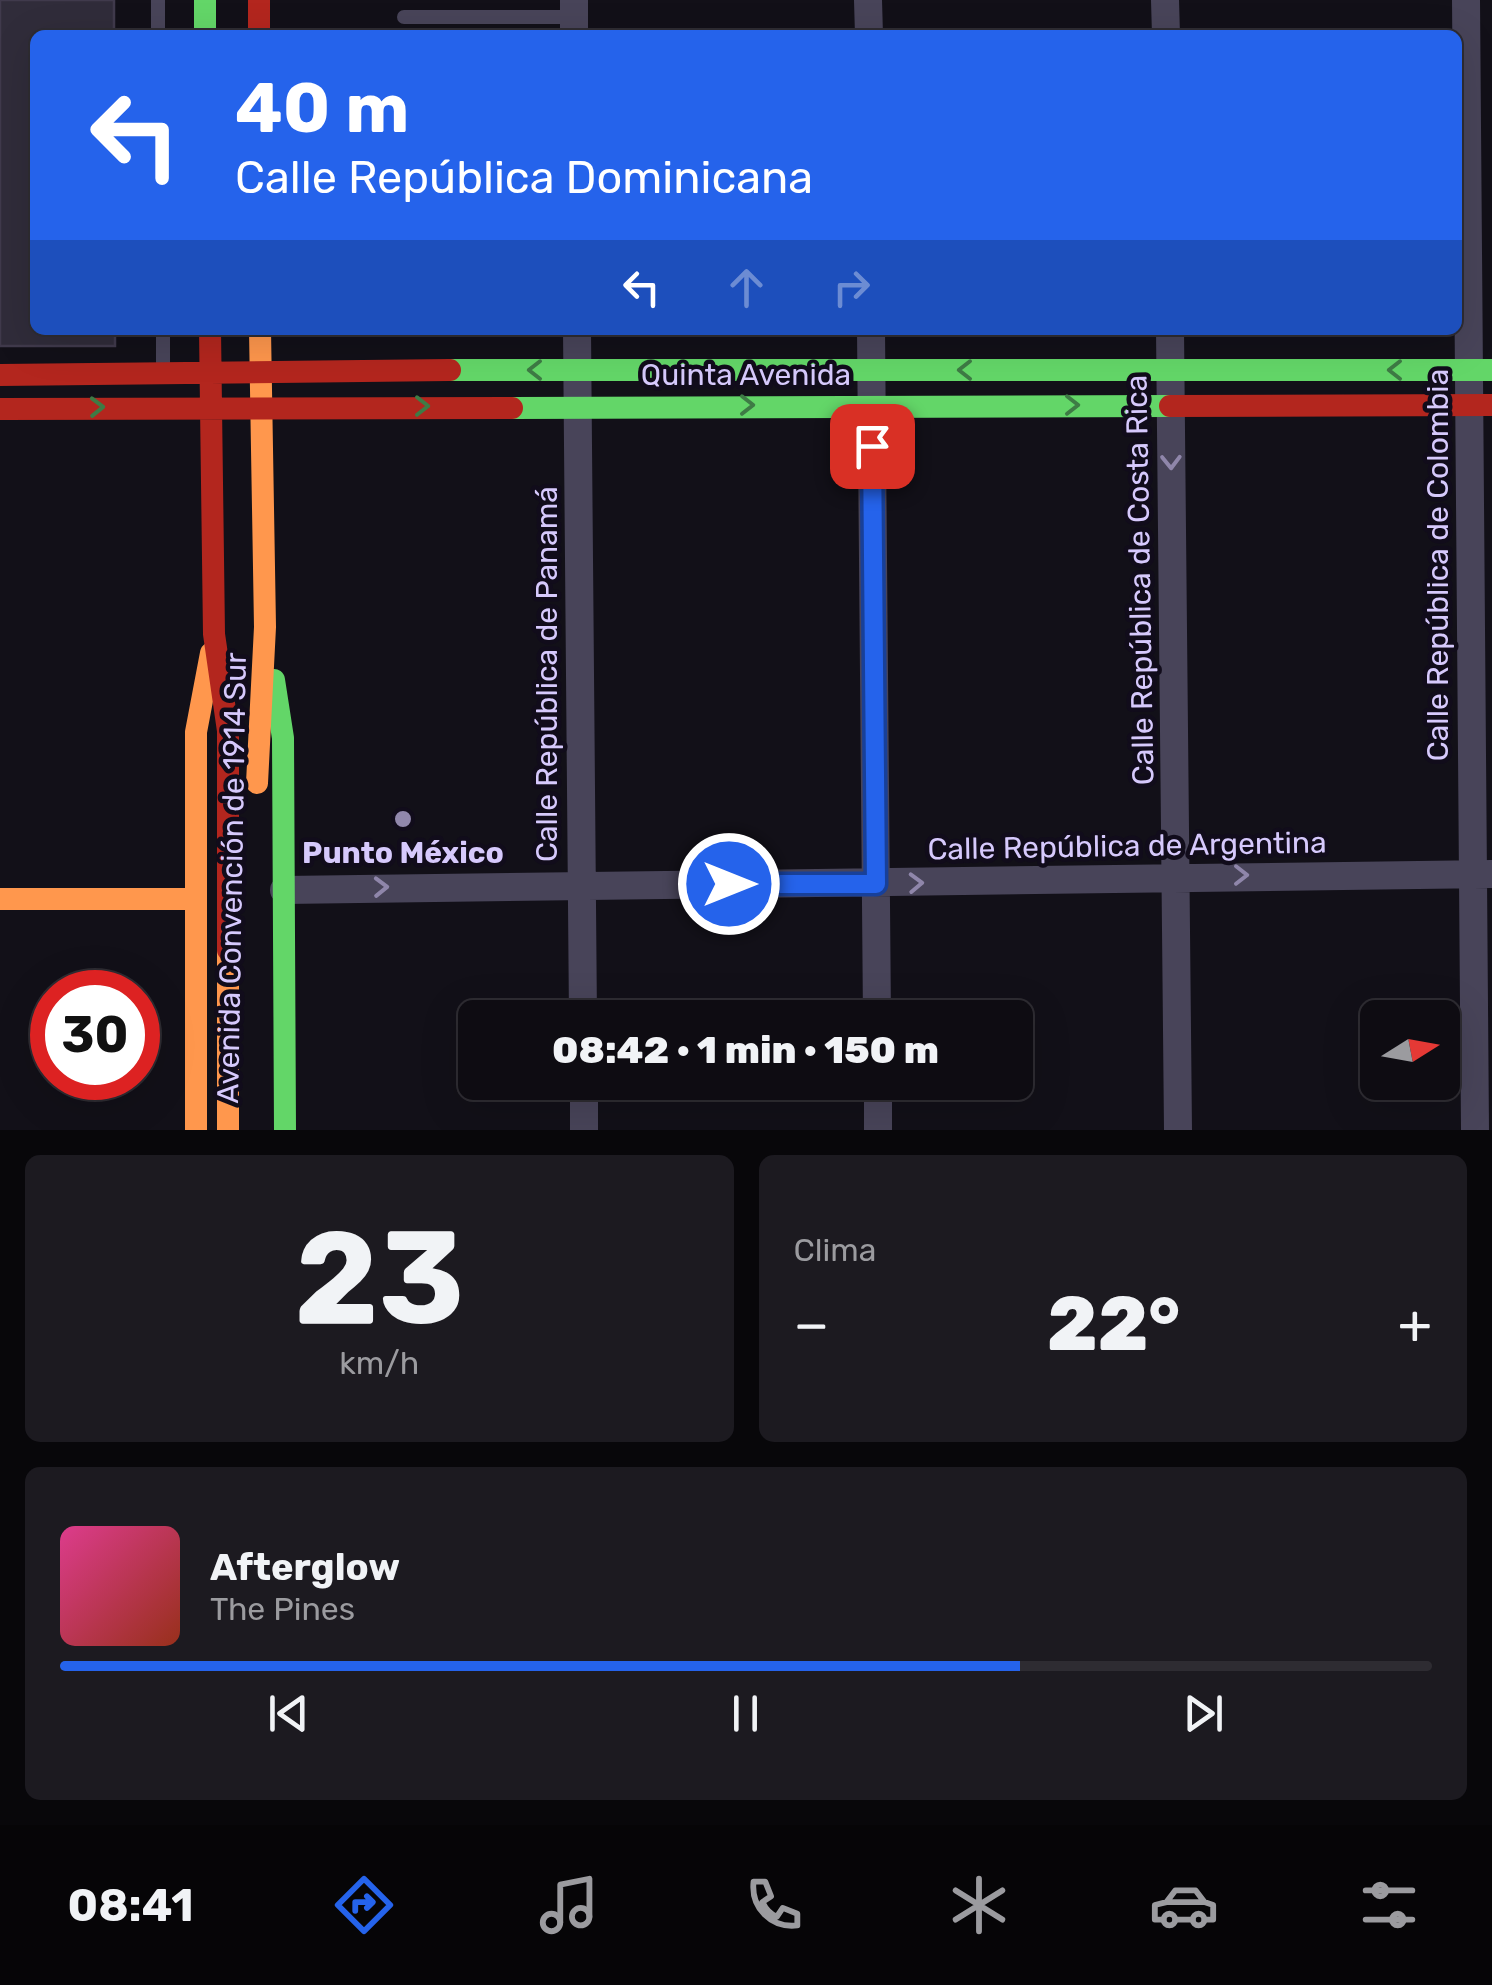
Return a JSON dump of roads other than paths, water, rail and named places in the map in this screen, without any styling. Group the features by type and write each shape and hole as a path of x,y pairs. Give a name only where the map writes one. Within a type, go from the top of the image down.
{"street":[{"path":"205,0 205,30"},
{"path":"259,0 259,30"},
{"path":"868,0 868,30"},
{"path":"1166,0 1166,30"},
{"name":"Calle República de Colombia","path":"1466,0 1481,405 1482,874 1475,1130"},
{"name":"Avenida Convención de 1914 Sur","path":"210,335 214,634 228,730 228,1130"},
{"name":"Avenida Convención de 1914 Sur","path":"258,807 257,735 266,627 260,335"},
{"name":"Calle República de Panamá","path":"577,335 583,1000"},
{"path":"871,335 877,1000"},
{"name":"Calle República de Costa Rica","path":"1170,335 1178,1130"},
{"name":"Quinta Avenida","path":"0,375 260,370 1480,370"},
{"name":"Quinta Avenida","path":"0,409 1481,405"},
{"name":"Avenida Convención de 1914 Sur","path":"266,627 282,738 285,1130"},
{"name":"Avenida Convención de 1914 Sur","path":"196,1130 196,732 214,634"},
{"name":"Calle República de Argentina","path":"284,890 582,883 876,884 1176,876 1482,874"},
{"path":"0,899 194,898"},
{"path":"584,1100 584,1130"},
{"path":"878,1100 878,1130"}],"lane":[{"path":"158,0 158,30"},
{"path":"404,16 574,18"},
{"path":"162,335 163,372"}],"place":[{"name":"Punto México","path":"403,819"}]}
